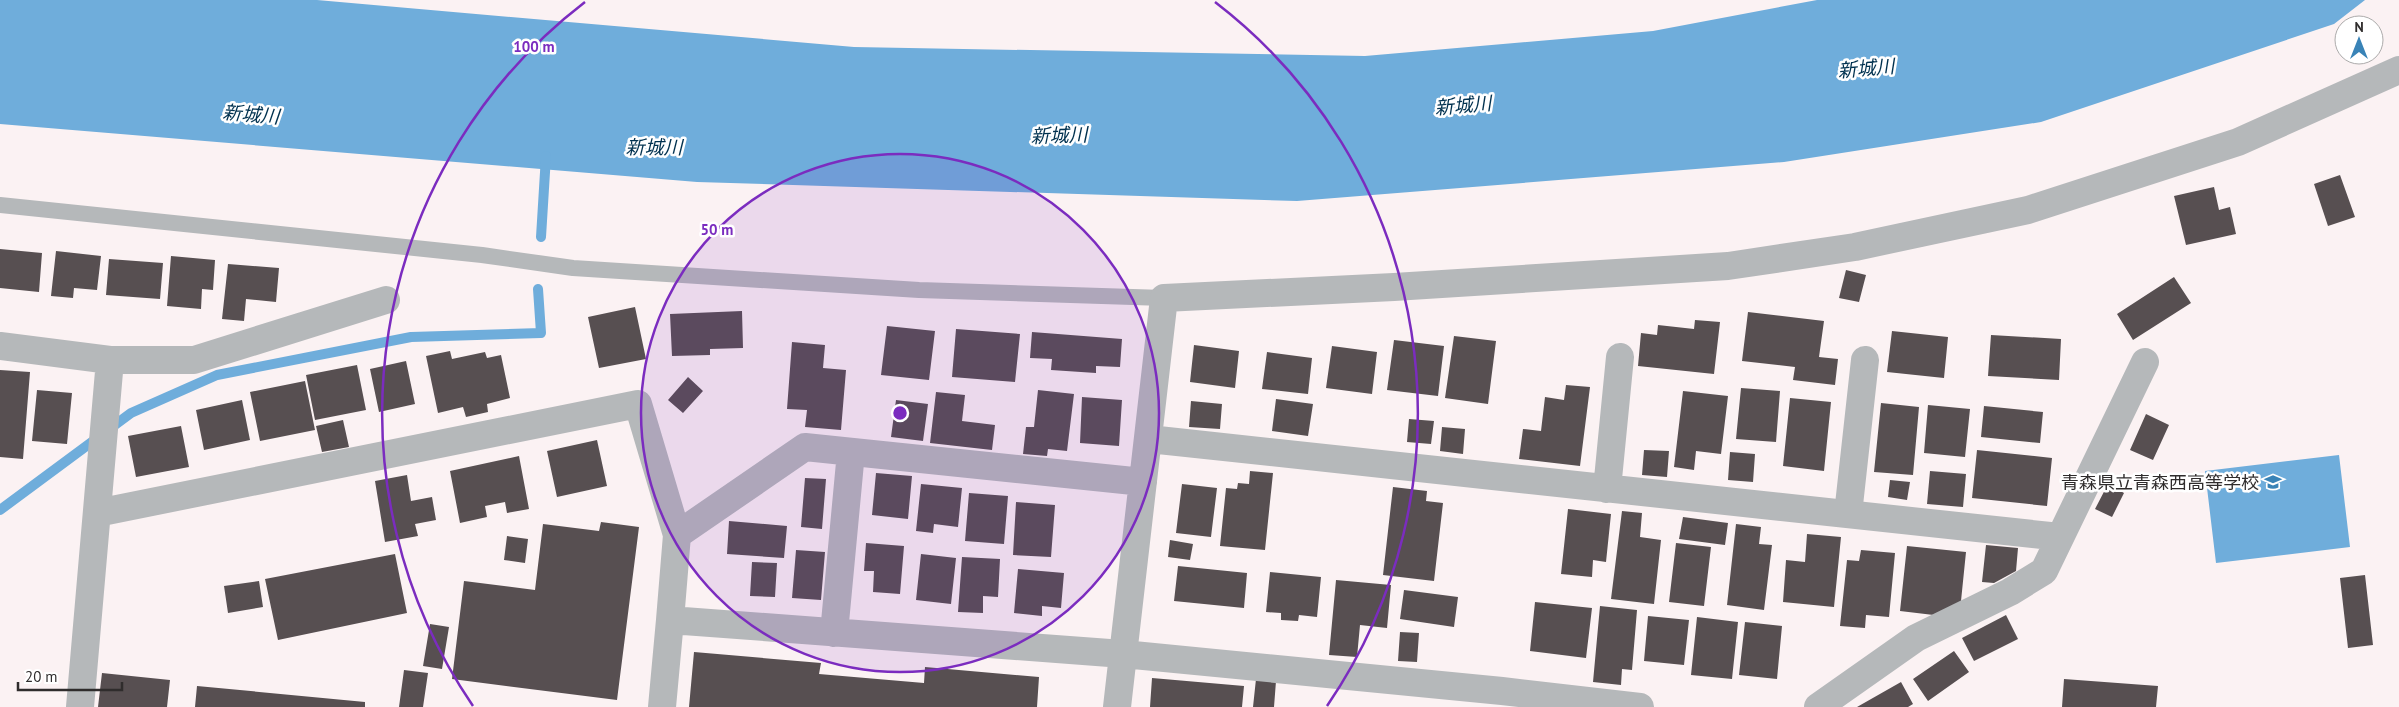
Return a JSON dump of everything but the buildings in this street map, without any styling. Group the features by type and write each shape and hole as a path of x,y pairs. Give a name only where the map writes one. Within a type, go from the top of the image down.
{"street":[{"path":"1117,707 1164,298 1394,287 1728,266 1855,247 2028,210 2238,142 2399,70"},
{"path":"0,346 110,360 194,360 386,300"},
{"path":"1608,489 1620,357"},
{"path":"80,707 110,360"},
{"path":"1848,514 1865,360"},
{"path":"1818,707 1916,638 2010,592 2044,571 2144,362"},
{"path":"97,513 638,404 677,535 662,707"},
{"path":"1148,439 2060,538"},
{"path":"677,535 805,447 1143,482"},
{"path":"834,634 851,452"},
{"path":"670,620 834,634 1123,654 1501,699 1640,707"}],"lane":[{"path":"0,205 473,254 573,268 919,290 1164,298"}],"water":[{"name":"新城川","path":"0,0 317,0 854,47 1365,56 1653,31 1817,0 2365,0 2346,15 2334,15 2334,24 2041,122 1784,162 1297,201 697,182 0,124"},
{"path":"2339,455 2350,547 2216,563 2205,471"}],"waterway":[{"path":"541,237 546,156"},
{"path":"0,510 131,413 217,375 411,337 541,333 538,289"}],"place":[{"name":"青森県立青森西高等学校","path":"2273,482"}]}
